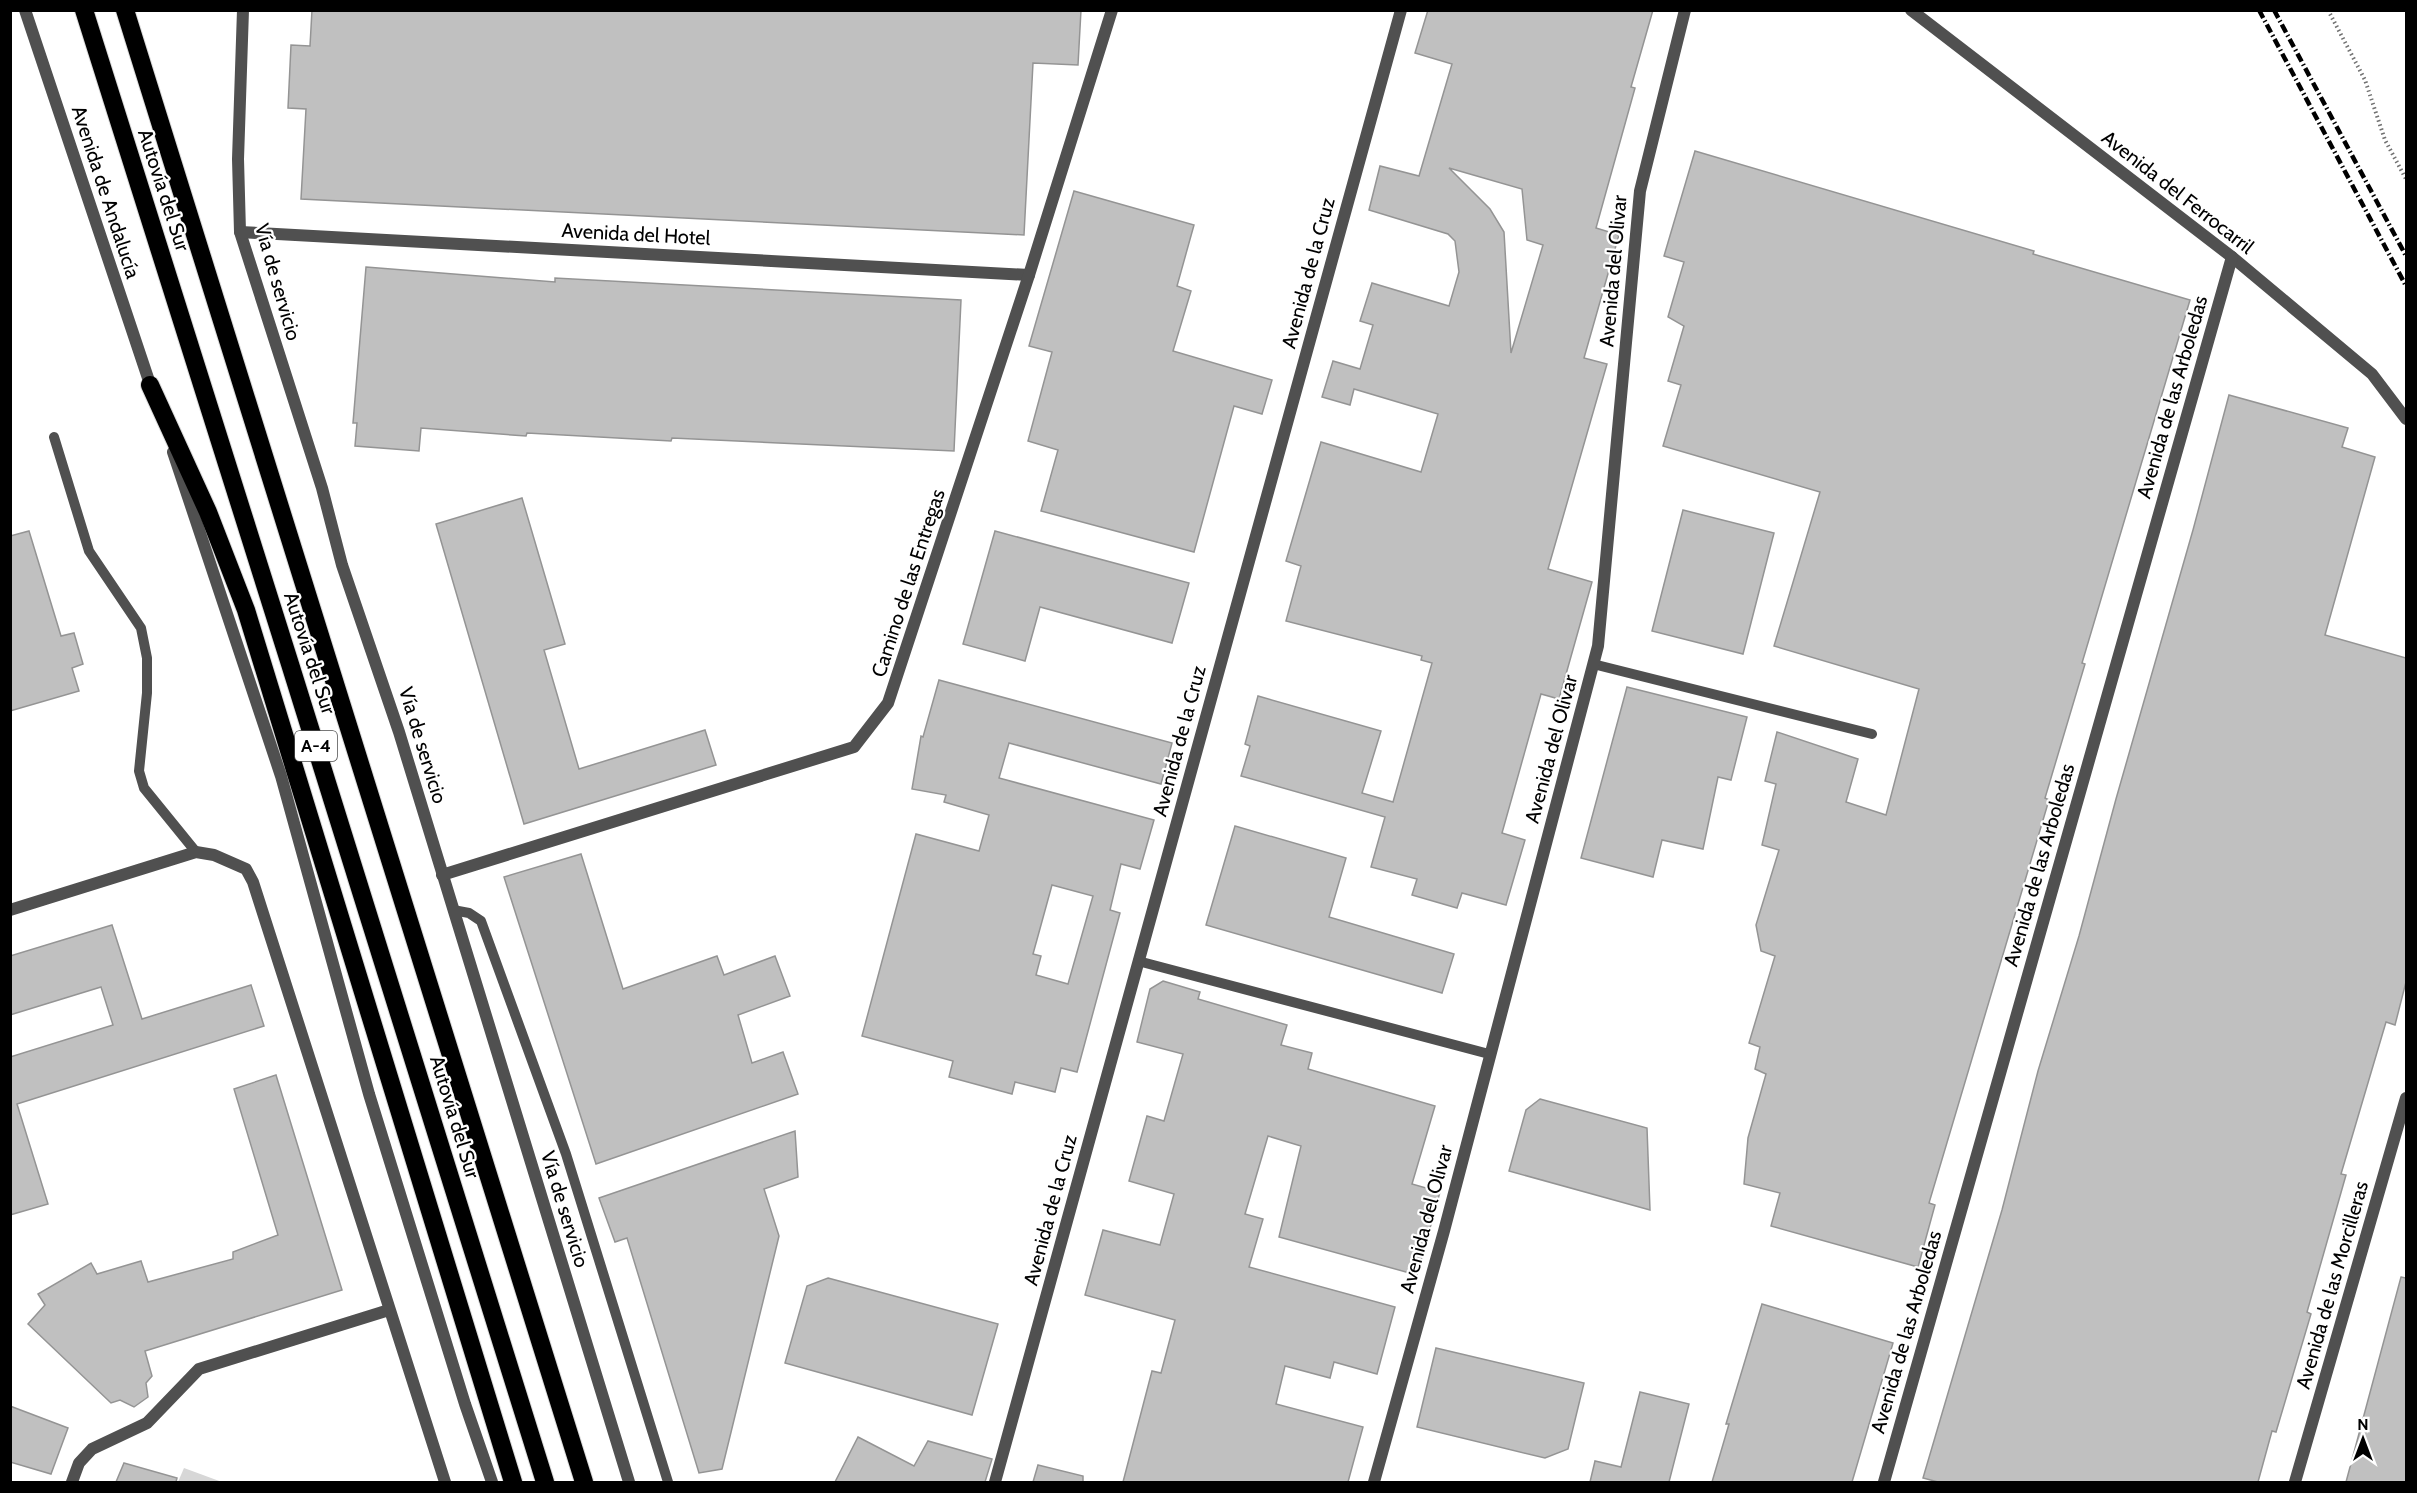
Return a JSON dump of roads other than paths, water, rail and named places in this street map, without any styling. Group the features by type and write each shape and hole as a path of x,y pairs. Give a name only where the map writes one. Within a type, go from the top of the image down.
{"highway":[{"name":"Autovía del Sur","path":"84,10 545,1482"},
{"name":"Autovía del Sur","path":"125,10 584,1482"},
{"path":"150,385 208,512 246,610 513,1482"}],"street":[{"name":"Avenida de Andalucía","path":"25,10 150,385"},
{"name":"Vía de servicio","path":"243,10 238,159 240,232 322,488 342,565 399,732 629,1482"},
{"name":"Camino de las Entregas","path":"442,874 854,747 888,704 1029,275 1112,10"},
{"name":"Avenida de la Cruz","path":"995,1482 1401,10"},
{"name":"Avenida del Olivar","path":"1374,1482 1444,1231 1598,646 1640,190 1685,10"},
{"name":"Avenida del Ferrocarril","path":"1911,10 2232,257 2373,374 2406,419"},
{"name":"Avenida del Hotel","path":"240,232 1029,275"},
{"name":"Avenida de las Arboledas","path":"1884,1482 2232,257"},
{"path":"150,385 281,776 369,1094 465,1404 492,1482"},
{"path":"10,910 196,852 214,855 246,870 253,882 445,1482"},
{"name":"Avenida de las Morcilleras","path":"2295,1482 2406,1098"},
{"path":"72,1482 79,1463 92,1449 147,1423 199,1369 389,1310"}],"lane":[{"path":"54,436 89,551 141,628 147,658 147,693 139,771 144,788 196,852"},
{"path":"1593,664 1872,734"},
{"path":"453,910 469,913 482,921 566,1154 668,1482"},
{"path":"1138,961 1489,1054"}],"railway":[{"path":"2259,10 2406,286"},
{"path":"2274,10 2406,256"}]}
